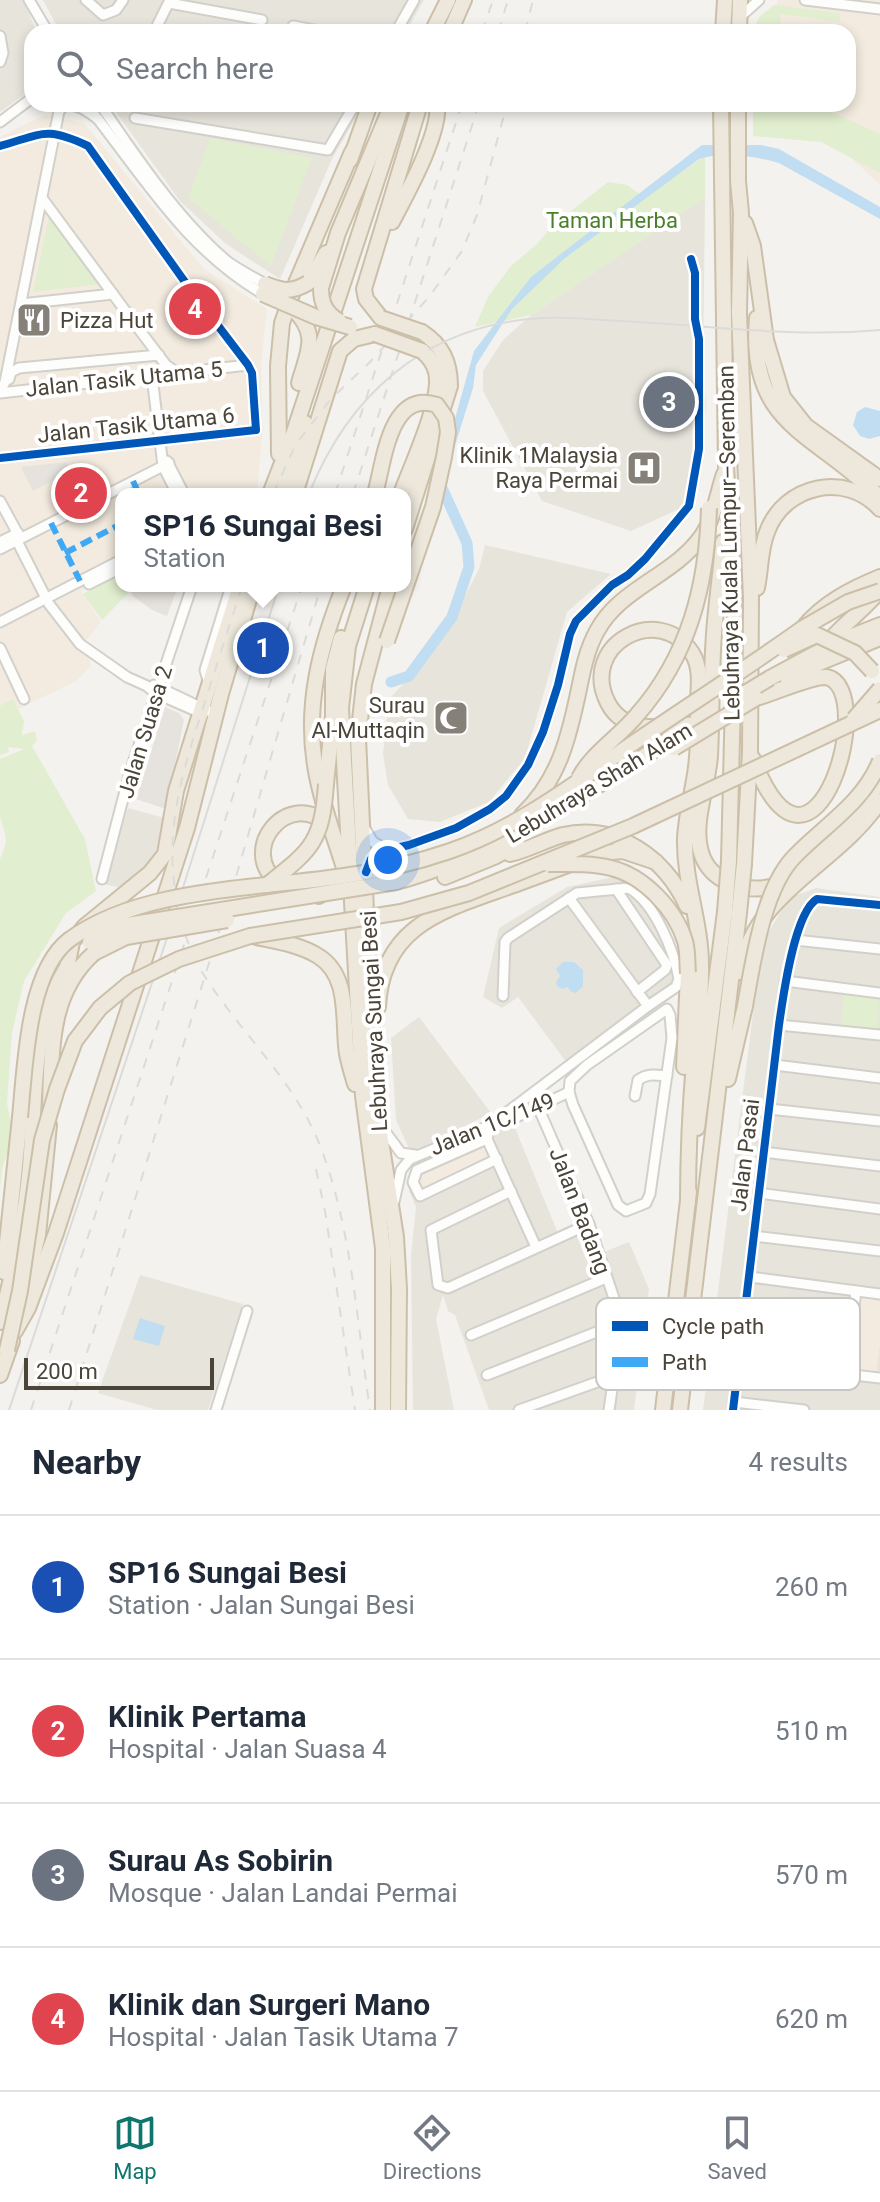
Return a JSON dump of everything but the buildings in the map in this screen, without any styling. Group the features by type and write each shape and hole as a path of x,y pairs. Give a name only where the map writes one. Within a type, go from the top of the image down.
{"highway":[{"path":"436,24 448,0"},
{"path":"454,24 464,0"},
{"path":"724,24 725,0"},
{"path":"739,24 740,0"},
{"path":"279,454 278,366 282,323 367,112"},
{"path":"314,286 389,112"},
{"path":"272,488 294,432 399,112"},
{"path":"291,488 308,407 407,112"},
{"path":"411,510 450,386 449,371 443,352 431,338 381,318 366,299 364,289 418,112"},
{"path":"379,246 434,131 436,112"},
{"name":"Lebuhraya Kuala Lumpur–Seremban","path":"721,112 726,308 726,465 735,617 736,863"},
{"name":"Lebuhraya Kuala Lumpur–Seremban","path":"693,1298 728,1011 736,863 750,752 751,598 739,313 741,213 738,112"},
{"path":"350,327 328,313 314,286 352,152"},
{"path":"741,213 753,246 759,298 775,376 783,397 791,411 806,426 880,479"},
{"path":"317,267 338,233"},
{"path":"264,289 294,291 314,286"},
{"path":"264,289 291,308 307,324 310,332 310,344 271,488"},
{"path":"759,298 754,346 761,382 773,405 800,435 869,486 880,498"},
{"path":"291,308 422,351 433,364 437,373 434,404 403,488"},
{"path":"292,488 340,351 354,339 375,334"},
{"path":"577,782 586,764 618,737 649,702 688,632 708,555 709,508 726,399"},
{"path":"377,488 395,419 404,409 415,404 437,405 446,418 448,432 436,495 411,569"},
{"path":"300,445 300,473"},
{"path":"695,922 671,879 656,862 628,842 591,833 559,836 519,852 490,854 490,839 536,801 559,765 567,743 585,660 598,628 618,604 676,563 694,546 708,525 726,465"},
{"path":"751,598 757,589 767,531 776,514 788,502 816,488 836,487 855,491 880,509"},
{"path":"728,499 724,514 714,634 710,757 699,830 699,843 709,868 717,876 742,887 777,885 849,820 880,782"},
{"path":"803,628 816,612 854,588 880,577"},
{"path":"0,1319 31,1010 48,968 67,941 107,919 147,903 344,876 412,863 453,850 519,820 803,628 848,602 880,591"},
{"path":"824,648 836,630 864,609 880,591"},
{"path":"15,1331 28,1308 61,1218 187,828 209,714 209,684 238,592"},
{"path":"0,1319 23,1223 38,1044 53,995 67,968 72,942 103,909 150,873 165,854 176,791 209,714 221,694 251,592"},
{"path":"209,714 225,704 258,592"},
{"path":"326,784 325,692 332,639 344,592"},
{"path":"344,592 321,648 314,684 315,768 330,827 351,883"},
{"path":"267,885 306,854 314,842 324,812 333,716 333,669 355,592"},
{"name":"Lebuhraya Sungai Besi","path":"365,592 348,646 342,696 358,1027 367,1135 383,1248 383,1410"},
{"name":"Lebuhraya Sungai Besi","path":"388,592 364,684 358,738 378,1122 393,1210 399,1289 398,1410"},
{"path":"364,684 375,670 403,592"},
{"name":"Lebuhraya Shah Alam","path":"396,887 443,878 544,830 824,648 880,625"},
{"path":"688,1202 688,1133 701,977 700,949 687,877 685,837 696,765 698,666 687,646 672,634 638,631 614,645 603,665 601,680 605,696 618,715 641,727 696,724"},
{"path":"737,675 817,635 855,653 872,671 880,689 852,721"},
{"name":"Lebuhraya Shah Alam","path":"490,854 696,724 819,663 880,638"},
{"path":"765,689 790,688 820,678 849,684 866,699 874,712 877,726"},
{"path":"0,1368 20,1291 42,1140 57,1089 75,1041 100,1008 130,983 167,963 250,936 416,908 469,893 633,826 880,710"},
{"path":"750,752 765,788 774,800 786,808 808,814 822,812 842,800 877,754"},
{"path":"710,1155 745,1006 757,939 770,898 792,858 857,799 877,754"},
{"path":"728,1011 748,944 761,919 784,894 847,841 880,801"},
{"path":"320,897 308,890 285,886 267,869 263,852 272,827 284,816 297,813 309,815 330,827"},
{"path":"373,1050 379,1020 379,993 388,964 406,937 432,915 601,853 623,851 656,862"},
{"path":"540,863 587,864 615,869 636,879 656,894 686,943 688,973 677,1256 679,1271"},
{"path":"67,968 108,931 127,925 396,887"},
{"path":"0,1375 15,1331 38,1235 46,1173 54,1024 68,985 92,947 126,937 396,887"},
{"name":"Lebuhraya Kuala Lumpur–Seremban","path":"676,1298 732,913"},
{"path":"250,936 303,948 320,956 334,970 342,989 347,1053 367,1135"},
{"path":"371,1410 381,1363"},
{"name":"Lebuhraya Kuala Lumpur–Seremban","path":"663,1410 665,1390"},
{"name":"Lebuhraya Kuala Lumpur–Seremban","path":"680,1410 682,1390"}],"street":[{"path":"29,0 43,24"},
{"path":"86,0 103,15 116,10 123,0"},
{"path":"400,24 414,0"},
{"path":"740,24 759,0"},
{"path":"805,0 880,9"},
{"path":"158,24 169,1 262,20"},
{"path":"0,36 3,53 0,62"},
{"path":"0,122 24,104"},
{"path":"0,392 11,355 59,112"},
{"path":"89,112 112,129"},
{"path":"92,112 98,119"},
{"path":"104,112 112,129 199,248 223,268 264,289"},
{"path":"135,118 328,150 350,112"},
{"path":"0,146 47,132 55,132 88,146 248,365"},
{"path":"42,198 166,365 177,373"},
{"path":"366,872 371,859 387,850 456,828 506,796 528,765 543,732 576,621 612,585 645,559 689,506 699,449 699,339 695,319 695,273 691,259"},
{"path":"21,304 113,294"},
{"path":"11,355 13,363 19,368"},
{"path":"17,390 9,383 11,372 19,368 159,355"},
{"path":"166,365 157,376 159,442 175,488"},
{"name":"Jalan Tasik Utama 5","path":"0,392 248,365"},
{"name":"Jalan Tasik Utama 6","path":"0,458 256,430 252,373 248,365"},
{"path":"164,461 180,488"},
{"path":"0,549 164,461"},
{"path":"0,501 52,602 80,644 127,677 209,714"},
{"path":"0,542 19,537"},
{"path":"0,622 52,602 115,564"},
{"path":"0,628 115,571"},
{"name":"Jalan Suasa 2","path":"102,879 153,688 190,592"},
{"path":"209,684 205,670 229,592"},
{"path":"0,648 24,699"},
{"path":"362,825 373,842 387,850"},
{"path":"503,996 505,942 508,938 577,893 616,889 629,888 637,893 662,928 679,979 676,987 489,1126 487,1139 536,1247"},
{"path":"616,889 667,965 637,992"},
{"path":"569,898 648,1006"},
{"name":"Jalan Pasai","path":"748,1298 779,1025 795,940 813,901 823,898 880,905"},
{"path":"795,940 880,949"},
{"path":"785,981 880,993"},
{"path":"667,1009 672,1038 650,1194 646,1203 626,1211 618,1205 569,1092 570,1081 576,1073 667,1009"},
{"path":"779,1025 880,1035"},
{"path":"775,1065 880,1078"},
{"path":"635,1096 638,1080 645,1075 667,1076"},
{"name":"Jalan 1C/149","path":"393,1210 401,1170 415,1155 489,1126 502,1124 569,1092"},
{"name":"Jalan Badang","path":"538,1107 589,1224 613,1298"},
{"path":"769,1109 880,1121"},
{"name":"Jalan 1C/149","path":"378,1122 401,1153 415,1155"},
{"path":"487,1139 417,1170 413,1182 420,1196 497,1159"},
{"path":"763,1152 880,1166"},
{"path":"511,1191 431,1230 438,1285 448,1288 589,1224"},
{"path":"758,1193 880,1209"},
{"path":"754,1236 880,1251"},
{"path":"750,1277 880,1294"},
{"path":"471,1335 606,1278"},
{"path":"855,1298 856,1291"},
{"path":"216,1410 247,1311"},
{"path":"487,1375 596,1332"},
{"path":"860,1376 880,1378"},
{"path":"519,1410 596,1382"},
{"name":"Jalan Badang","path":"609,1410 612,1390"},
{"path":"734,1406 804,1410"}],"shaded area":[{"path":"0,0 23,0 34,24 24,24 24,95 0,112"},
{"path":"43,0 424,0 410,24 56,24"},
{"path":"778,0 880,0 880,185 821,129 788,112 856,112 856,24 771,24"},
{"path":"116,112 359,112 332,159 280,279 226,244 180,201"},
{"path":"44,115 84,123 204,269 267,309 261,365 262,436 258,488 115,488 115,574 81,591 101,622 86,641 91,666 76,681 0,718 0,137"},
{"path":"705,198 702,461 690,504 631,531 542,501 483,391 483,371 503,340 531,315"},
{"path":"66,462 71,471 33,491 21,467"},
{"path":"485,545 611,574 567,612 525,758 489,802 440,822 408,819 388,785 383,754 389,699 454,617 479,569"},
{"path":"131,592 176,592 167,616 152,610"},
{"path":"165,707 179,713 184,720 166,809 136,799"},
{"path":"128,808 168,819 164,851 125,889 104,884"},
{"path":"613,877 638,885 671,936 685,979 682,990 573,1071 518,997 502,1008 483,997 499,928 567,887"},
{"path":"816,888 880,897 880,1410 703,1410 706,1390 860,1390 860,1298 717,1298 759,965 768,933 789,898"},
{"path":"419,1017 491,1113 410,1151 396,1120 391,1038"},
{"path":"513,1123 557,1231 590,1216 604,1252 629,1242 649,1289 648,1298 596,1298 596,1390 636,1390 634,1410 489,1410 455,1315 448,1311 443,1295 436,1319 454,1410 413,1410 411,1255 416,1207 409,1191 415,1165"},
{"path":"486,1142 494,1158 421,1193 416,1182 419,1171"},
{"path":"140,1275 243,1304 208,1410 157,1410 98,1393"},
{"path":"790,1288 845,1297 845,1298 788,1298"},
{"path":"858,1293 880,1296 880,1345 876,1375 860,1373 860,1298 857,1298"}],"green space":[{"path":"774,5 840,13 840,22 781,14 780,24 756,24 759,17"},
{"path":"753,112 832,112 880,134 880,173 821,142 753,136"},
{"path":"210,138 312,158 271,266 188,198"},
{"name":"Taman Herba","path":"705,156 705,198 531,315 475,327 488,297 511,266 552,226 608,182 627,185 644,197"},
{"path":"49,216 100,284 33,292"},
{"path":"115,578 115,592 129,592 102,620 83,594"},
{"path":"13,699 24,721 22,735 35,731 37,740 32,746 85,839 96,891 66,913 24,981 12,1033 7,1103 13,1136 2,1169 0,1191 0,859 6,838 0,817 0,759 24,749 8,747 9,752 0,755 0,706"},
{"path":"844,993 880,997 877,1030 841,1026"}],"water":[{"path":"702,145 761,145 779,149 880,207 880,219 779,163 739,155 699,159 565,258 512,309 476,365 473,388 446,474 446,486 452,501 447,503 442,494 449,440 474,351 531,277"},
{"path":"865,407 880,411 880,436 869,439 860,436 853,425 857,412"},
{"path":"563,962 574,962 583,970 583,986 576,993 568,987 562,989 557,986 560,976 556,969"},
{"path":"140,1318 165,1326 159,1346 133,1339"}],"waterway":[{"path":"391,682 409,676 452,617 469,567 467,543 443,490"}],"tram line":[{"path":"312,488 345,427 368,398 394,374 423,353 455,337 490,326 529,319 563,318 783,332 880,330"},
{"path":"9,1410 166,941 277,592"}],"railway":[{"path":"485,24 493,0"},
{"path":"500,24 508,0"},
{"path":"527,24 533,0"},
{"path":"337,488 459,112"},
{"path":"355,488 476,112"},
{"path":"276,488 296,444 331,399 371,361 429,297 462,251 477,215 505,112"},
{"path":"240,592 180,790 173,843 176,898 185,933 199,967 297,1100 321,1148 347,1244 370,1410"},
{"path":"31,1410 300,592"},
{"path":"69,1410 235,880 319,592"},
{"path":"316,1169 355,1410"}],"marked path":[{"path":"133,481 136,488"},
{"path":"51,523 80,581"},
{"path":"65,553 115,527"}],"cycle path":[{"path":"0,146 44,134 62,136 88,146 248,365 252,373 256,430 0,458"},
{"path":"366,872 371,859 379,852 456,828 506,796 528,765 543,732 576,621 612,585 645,559 689,506 699,449 699,339 695,319 695,273 691,259"},
{"path":"746,1298 779,1025 796,938 809,907 817,899 880,905"},
{"path":"733,1410 735,1390"}],"place":[{"name":"Klinik dan Surgeri Mano","path":"195,309"},
{"name":"Pizza Hut","path":"34,320"},
{"name":"Surau As Sobirin","path":"669,402"},
{"name":"Klinik 1Malaysia Raya Permai","path":"644,468"},
{"name":"Klinik Pertama","path":"81,493"},
{"name":"SP16 Sungai Besi","path":"263,648"},
{"name":"Surau Al-Muttaqin","path":"451,718"}]}
